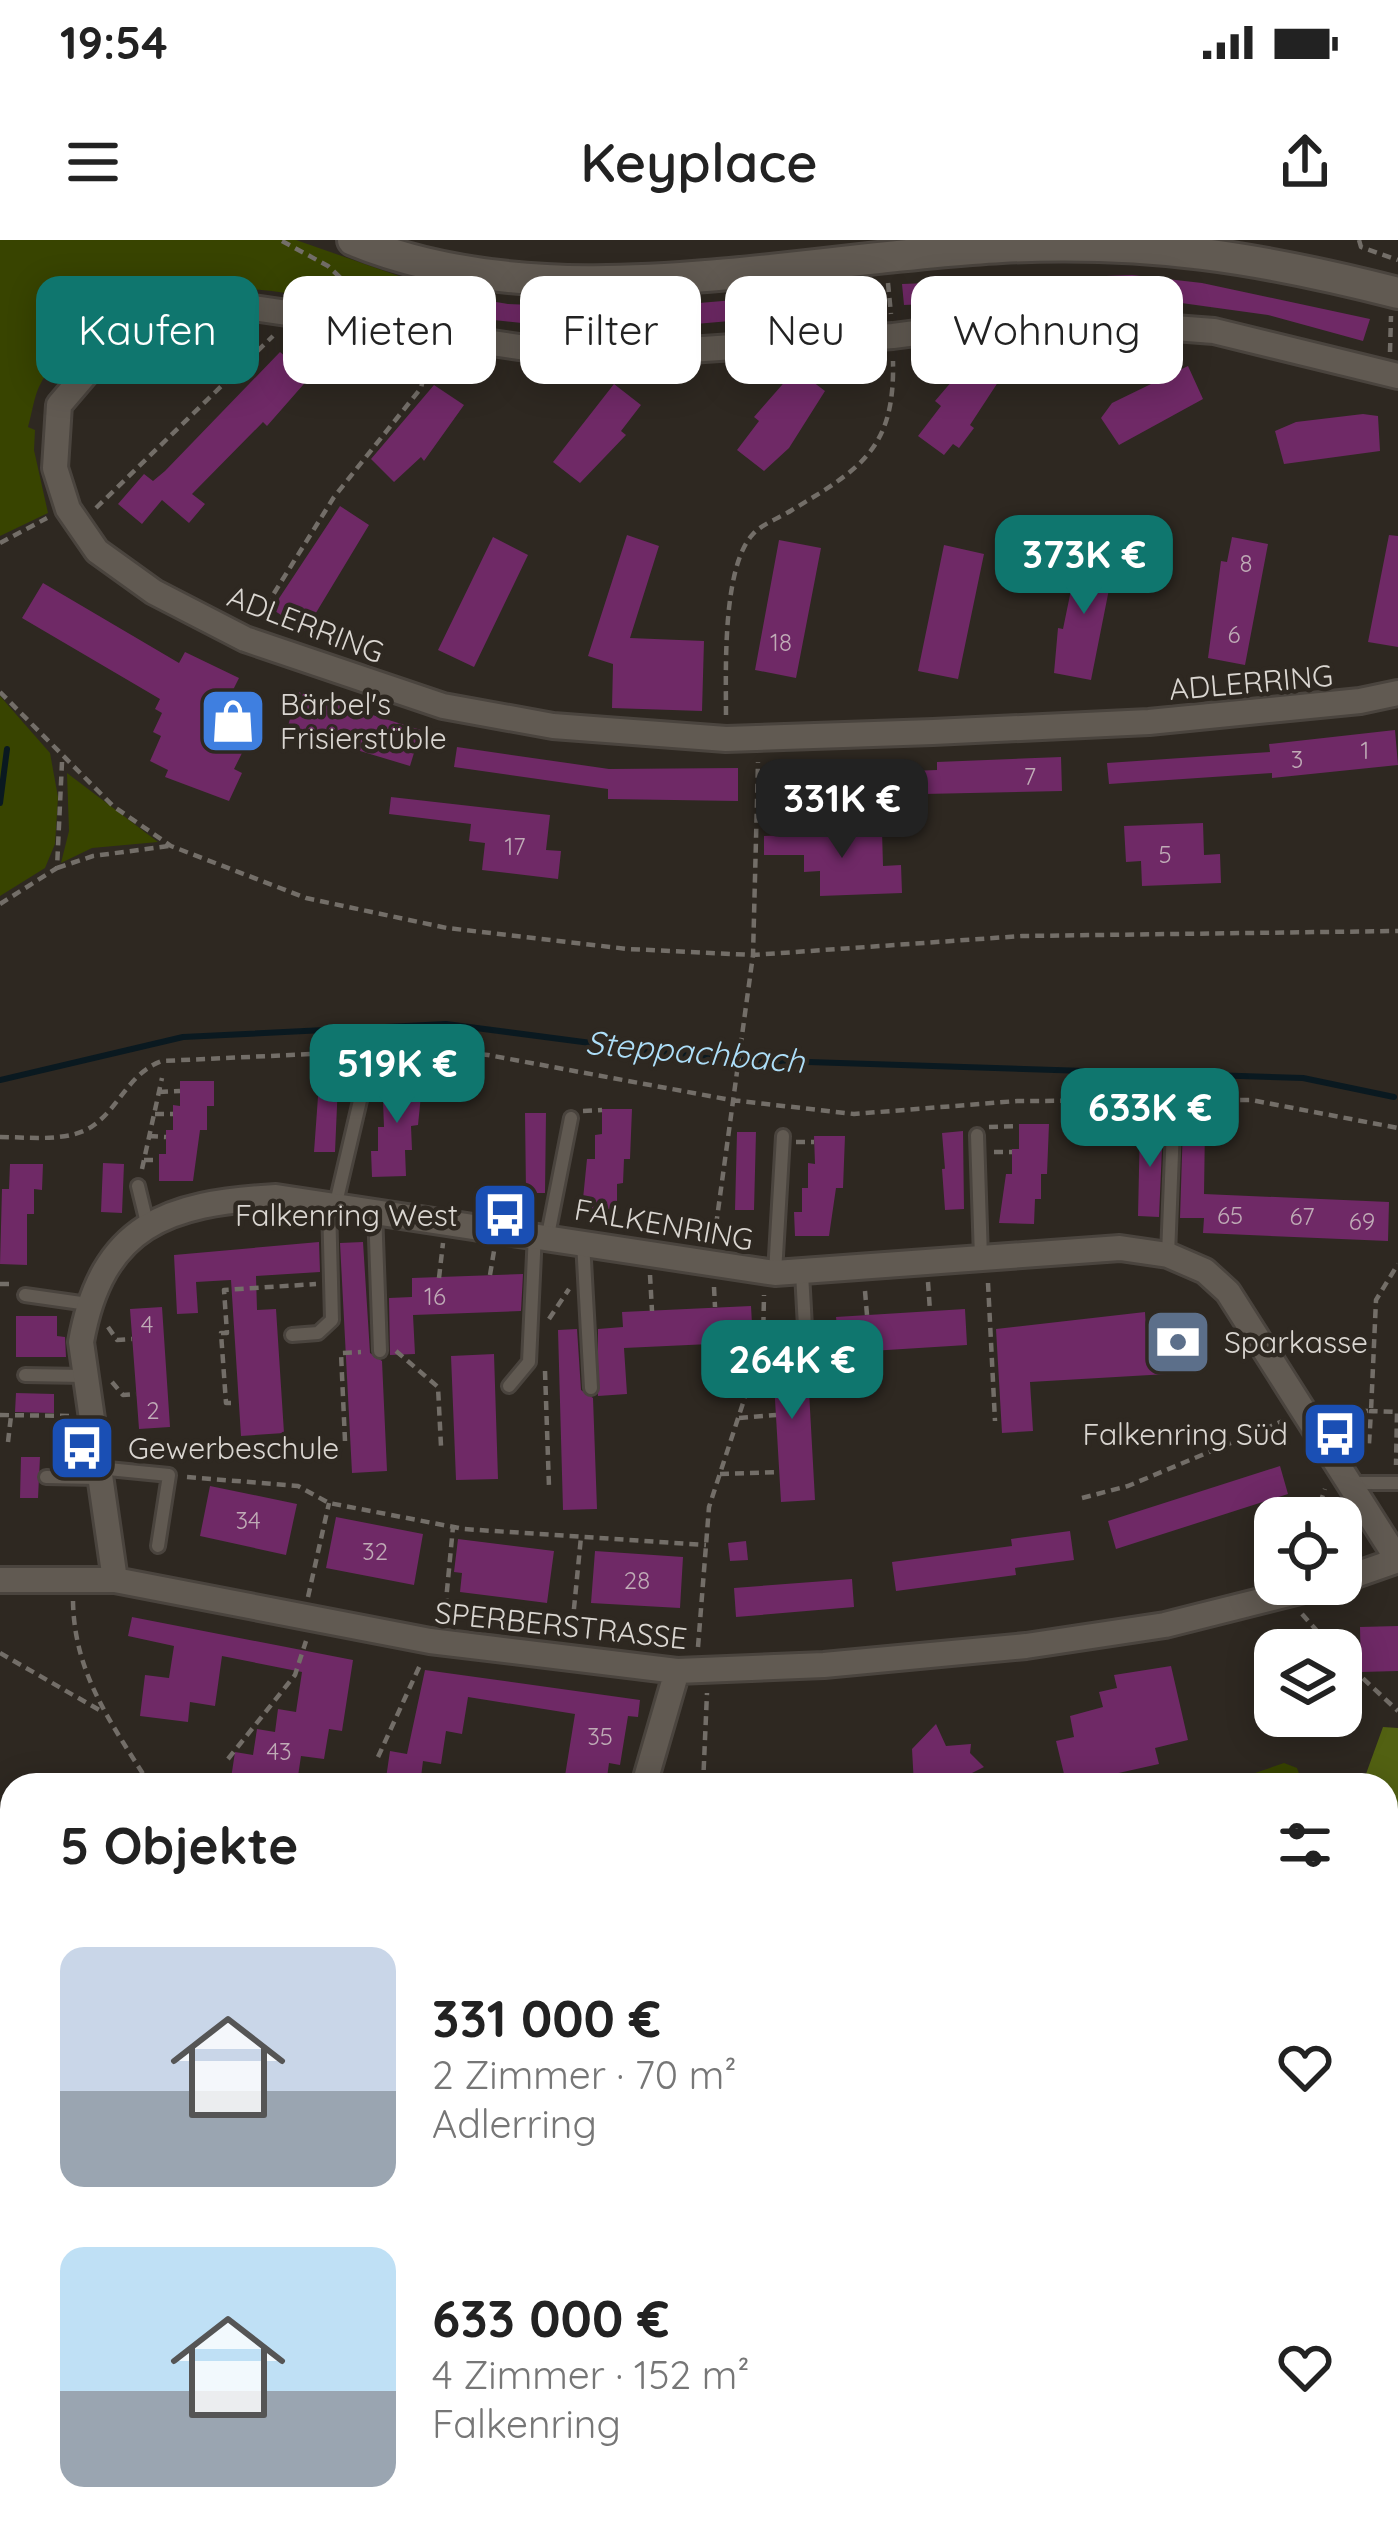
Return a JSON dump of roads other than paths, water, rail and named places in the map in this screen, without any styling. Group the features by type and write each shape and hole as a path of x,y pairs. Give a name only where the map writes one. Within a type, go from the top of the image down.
{"street":[{"path":"353,240 441,266 572,280 664,278 999,248 1105,244 1226,253 1398,293"},
{"name":"ADLERRING","path":"1398,376 1192,329 1000,322 893,336 588,357 433,338 232,305 162,325 100,357 58,405 55,468 73,517 97,550 154,592 245,639 443,706 553,726 759,739 1149,722 1398,693"},
{"name":"FALKENRING","path":"115,1580 84,1376 81,1342 88,1304 103,1270 147,1223 208,1201 276,1197 542,1234 584,1253 648,1252 770,1272 863,1270 1120,1248 1168,1255 1205,1271 1228,1292 1312,1416 1339,1473 1398,1560"},
{"path":"1362,1573 1398,1560"},
{"name":"SPERBERSTRASSE","path":"0,1580 115,1580 436,1642 676,1671 824,1665 1026,1646 1165,1625 1255,1605"},
{"path":"647,1773 676,1671"}],"lane":[{"path":"292,1335 318,1333 332,1320 333,1203 362,1092"},
{"path":"509,1386 529,1361 542,1234 571,1118"},
{"path":"1168,1255 1173,1128"},
{"path":"977,1135 984,1259"},
{"path":"770,1272 783,1136"},
{"path":"138,1186 147,1223"},
{"path":"375,1209 380,1351"},
{"path":"584,1253 591,1388"},
{"path":"802,1273 808,1381"},
{"path":"25,1295 88,1304"},
{"path":"26,1375 84,1376"},
{"path":"1339,1473 1397,1476"},
{"path":"46,1477 169,1475 158,1546"}],"waterway":[{"path":"0,803 7,749"},
{"name":"Steppachbach","path":"0,1080 183,1037 446,1024 713,1059 1303,1078 1394,1097"}],"place":[{"name":"Bärbel's Frisierstüble","path":"233,721"},
{"name":"Falkenring West","path":"505,1215"},
{"name":"Sparkasse","path":"1178,1342"},
{"name":"Falkenring Süd","path":"1335,1434"},
{"name":"Gewerbeschule","path":"82,1448"}]}
